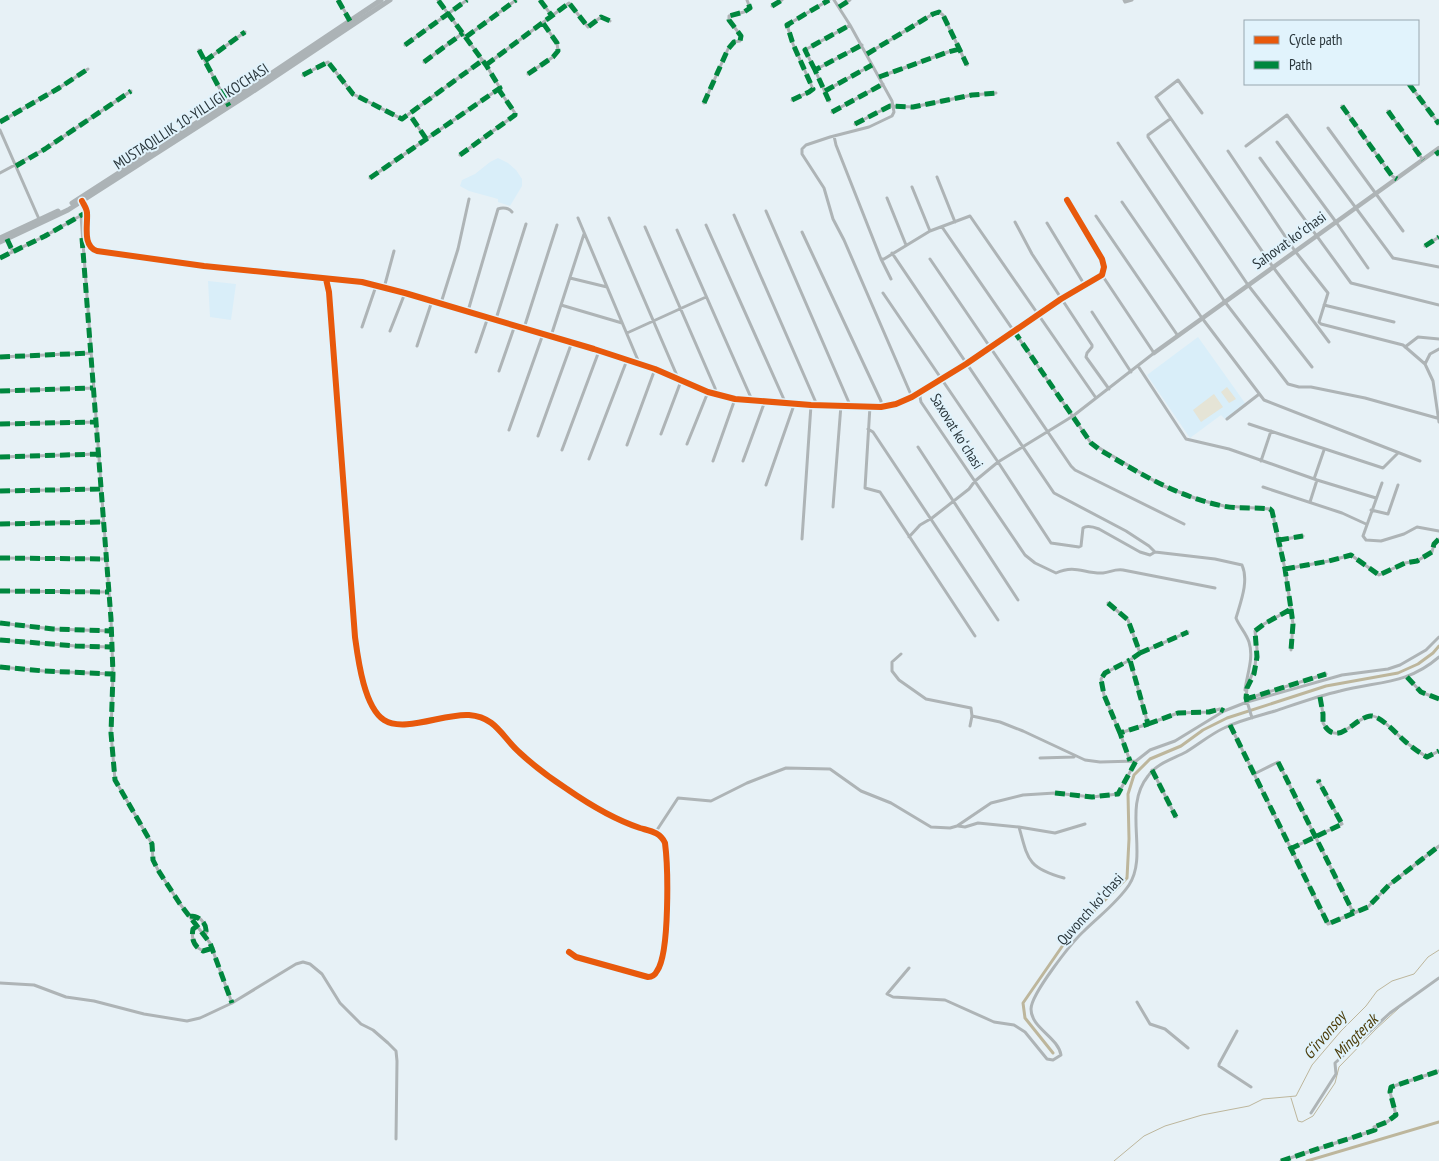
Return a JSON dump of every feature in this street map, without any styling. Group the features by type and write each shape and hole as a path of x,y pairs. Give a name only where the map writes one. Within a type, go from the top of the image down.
{"main road":[{"name":"MUSTAQILLIK 10-YILLIGI KO'CHASI","path":"0,238 68,206 228,105 381,0"},
{"name":"MUSTAQILLIK 10-YILLIGI KO'CHASI","path":"0,242 8,241 82,201 390,0"}],"street":[{"path":"338,0 350,21"},
{"path":"438,0 483,60 500,85 499,90 515,113 515,115 460,155"},
{"path":"405,44 467,0"},
{"path":"424,62 516,0"},
{"path":"540,0 552,16"},
{"path":"704,103 731,45 740,41 741,36 729,16 744,12 750,8 747,0"},
{"path":"772,6 782,0"},
{"path":"792,100 813,89 793,44 788,25 829,0"},
{"path":"834,0 862,45 883,84 893,106 892,116 869,127 806,146 802,149 802,154 824,188 833,220 844,240 912,397"},
{"path":"839,7 850,0"},
{"path":"1124,0 1125,2 1132,0"},
{"path":"486,65 569,3 588,27 602,16 610,21"},
{"path":"867,54 933,14 940,12 967,65"},
{"path":"528,74 553,57 558,51 557,43 543,23"},
{"path":"830,102 805,50 850,25"},
{"path":"205,61 245,32"},
{"path":"816,70 862,45"},
{"path":"879,78 960,49"},
{"path":"199,50 228,105"},
{"path":"303,75 328,62 354,95 402,119 483,60"},
{"path":"825,91 872,65"},
{"path":"0,122 88,69"},
{"path":"1202,113 1178,80 1156,97 1273,267 1329,342"},
{"path":"832,112 883,84"},
{"path":"1410,85 1439,124"},
{"path":"370,178 499,90"},
{"path":"0,173 45,149 131,91"},
{"path":"855,124 893,106 913,107 996,93"},
{"path":"1342,106 1392,176 1397,178"},
{"path":"1388,111 1423,160"},
{"path":"1246,146 1287,115 1392,258 1439,266"},
{"path":"412,118 427,140"},
{"path":"1170,118 1151,132 1148,137 1248,285 1312,367"},
{"path":"1328,128 1403,231"},
{"path":"0,130 39,219"},
{"path":"834,136 890,279"},
{"path":"1278,142 1368,268"},
{"path":"1118,143 1225,302 1288,384 1365,398 1438,420 1433,381 1425,364 1405,347 1319,322 1328,293 1295,251 1228,151"},
{"name":"Sahovat koʻchasi","path":"1154,353 1397,178 1438,151"},
{"path":"1260,158 1351,284 1439,305"},
{"path":"937,177 955,222"},
{"path":"912,188 930,231"},
{"path":"887,198 906,245"},
{"path":"441,303 458,249 469,199"},
{"path":"82,201 87,212 88,243 93,250 204,266 362,282 432,300 572,342 655,370 708,392 735,399 794,405 881,407 896,404 921,392 990,348 1061,298 1102,275 1104,268 1102,260 1067,200"},
{"path":"1122,202 1258,395 1271,403 1420,461"},
{"path":"468,311 498,209 502,208 512,212"},
{"path":"0,258 87,212"},
{"path":"766,212 850,405"},
{"path":"734,215 817,405"},
{"path":"81,216 109,592 113,674 111,733 115,780 152,844 155,864 213,948 215,959 232,1002"},
{"path":"881,259 930,231 970,216 1096,398"},
{"path":"1096,216 1178,336"},
{"path":"578,218 640,365"},
{"path":"609,218 680,380 661,434"},
{"path":"1015,222 1032,254 1092,345 1086,357 1109,389"},
{"path":"1047,222 1084,284"},
{"path":"496,319 526,224"},
{"path":"524,328 557,225"},
{"path":"706,225 786,404"},
{"path":"942,227 1090,443 1161,485 1200,500 1224,506 1270,509 1285,568 1293,624 1291,650"},
{"path":"645,228 716,388 716,394"},
{"path":"677,230 752,400"},
{"path":"802,232 881,401 881,407"},
{"path":"552,336 584,234"},
{"path":"1439,237 1439,242"},
{"path":"1425,246 1439,237"},
{"path":"8,241 13,252"},
{"path":"384,288 394,251"},
{"path":"892,253 1054,492 1126,531 1150,546 1155,552 1215,559 1242,565 1244,568 1244,589 1242,602 1236,618 1244,630 1250,648 1250,668 1245,686 1246,700 1252,718"},
{"path":"930,259 1075,470 1184,524"},
{"path":"909,537 920,525 969,489 975,481 998,462 1072,416 1154,353 1102,275"},
{"path":"570,278 607,287"},
{"path":"326,279 329,292 355,637 363,678 374,711 384,720 396,725 457,715 470,715 486,719 498,728 518,752 553,780 608,815 622,822 660,835 665,843 667,897 664,946 658,970 652,977 576,956 570,952"},
{"path":"362,327 376,286"},
{"path":"390,331 405,293"},
{"name":"Saxovat koʻchasi","path":"883,293 1051,543 1079,547 1081,546 1083,528 1093,527 1140,552 1150,555 1155,552"},
{"path":"627,333 706,297"},
{"path":"417,346 432,300"},
{"path":"561,305 622,323"},
{"path":"1324,305 1394,322"},
{"path":"1092,312 1130,372"},
{"path":"476,352 488,317"},
{"path":"499,371 515,325"},
{"path":"509,430 543,333"},
{"path":"1405,347 1418,337 1439,339"},
{"path":"538,436 572,342"},
{"path":"1425,364 1430,354 1439,349"},
{"path":"562,450 599,351"},
{"path":"0,357 90,353"},
{"path":"589,459 627,360"},
{"path":"1138,366 1186,439 1229,449 1316,480 1376,498"},
{"path":"627,445 655,370"},
{"path":"1433,381 1439,385"},
{"path":"0,391 93,388"},
{"path":"687,444 708,392"},
{"name":"Saxovat koʻchasi","path":"921,392 921,402 1025,556 1035,563 1056,573 1066,568 1102,573 1112,569 1216,588"},
{"path":"1227,419 1258,395"},
{"path":"712,461 735,399"},
{"path":"743,461 765,401"},
{"path":"766,485 794,405"},
{"path":"802,539 811,405"},
{"path":"833,507 841,405"},
{"path":"870,406 865,488 880,492 975,636"},
{"path":"0,424 96,422"},
{"path":"1249,424 1383,468 1398,453"},
{"path":"868,429 873,432 932,518 998,620"},
{"path":"1261,461 1271,431"},
{"path":"918,448 1018,600"},
{"path":"1310,502 1324,450"},
{"path":"0,457 98,454"},
{"path":"1382,483 1366,524 1363,536 1366,540 1374,542 1404,534 1417,527 1439,531"},
{"path":"1371,510 1388,514 1398,485"},
{"path":"1262,487 1310,502 1366,524"},
{"path":"0,491 101,490"},
{"path":"0,524 104,522"},
{"path":"1279,540 1303,536"},
{"path":"1285,568 1329,561 1350,555 1379,575 1405,563 1422,559 1432,552 1434,544 1439,539"},
{"path":"0,558 106,559"},
{"path":"0,591 109,592"},
{"path":"1108,603 1128,620 1140,653"},
{"path":"1246,700 1247,688 1256,666 1255,631 1291,609"},
{"path":"0,623 53,629 111,631"},
{"path":"1130,761 1104,695 1101,679 1105,672 1140,653 1188,632"},
{"path":"1246,700 1342,675 1388,669 1400,665 1420,653 1439,637"},
{"path":"0,640 111,647"},
{"path":"901,654 892,662 891,666 892,671 899,680 929,700 971,708 970,726"},
{"name":"Quvonch koʻchasi","path":"909,968 887,994 893,997 945,1000 994,1022 1014,1026 1026,1032 1047,1060 1053,1060 1061,1055 1060,1049 1035,1020 1031,1009 1032,1004 1036,994 1055,966 1082,932 1112,906 1133,878 1136,863 1136,800 1142,784 1152,770 1230,725 1340,691 1407,677 1428,666 1439,657"},
{"path":"1130,660 1148,724"},
{"path":"0,667 113,674"},
{"path":"655,833 678,798 711,801 747,783 786,768 830,769 861,791 890,803 931,827 950,828 957,826 991,803 1024,795 1055,793 1092,797 1118,794 1136,761 1150,750 1175,741 1246,700 1326,674"},
{"path":"1407,677 1421,692 1439,699"},
{"path":"1320,697 1324,714 1323,723 1330,731 1335,733 1343,732 1366,717 1373,716 1381,719 1408,744 1427,757 1439,751"},
{"path":"1120,733 1184,712 1209,712 1220,709 1224,711"},
{"path":"972,716 1000,722 1089,761 1136,761"},
{"path":"1230,725 1328,924 1368,907 1389,885 1439,846"},
{"path":"1040,758 1077,757"},
{"path":"1254,774 1278,762 1353,912"},
{"path":"1152,770 1176,817"},
{"path":"1290,849 1342,824 1318,780"},
{"path":"957,826 966,827 978,823 1018,826 1055,833 1085,824"},
{"path":"1018,826 1030,862 1046,873 1064,878"},
{"path":"190,916 198,917 203,922 206,928 205,936"},
{"path":"197,926 193,929 192,935 197,948 204,951 213,948"},
{"path":"0,983 34,985 66,997 94,1001 144,1014 187,1021 200,1018 232,1002 296,964 303,962 310,964 322,974 340,1003 361,1024 373,1030 396,1051 396,1139"},
{"path":"1311,1113 1334,1077 1336,1071 1335,1063 1390,1013 1439,978"},
{"path":"1137,1002 1150,1024 1165,1029 1188,1048"},
{"path":"1237,1031 1219,1064 1251,1087"},
{"path":"1281,1161 1375,1130 1374,1127 1387,1122 1396,1115 1390,1092 1391,1087 1439,1071"}],"shaded area":[{"path":"498,158 516,170 522,179 522,186 510,206 498,202 498,199 469,191 460,186 462,180 475,174"},
{"path":"208,281 236,284 231,320 210,317"},
{"path":"1198,337 1245,403 1225,419 1221,415 1190,438 1147,375"},
{"path":"1227,387 1236,399 1229,403 1221,392"},
{"path":"1214,394 1223,407 1201,422 1193,410"}],"waterway":[{"path":"1053,1053 1025,1018 1023,1003 1070,935 1127,878 1129,839 1128,794 1134,775 1150,759 1181,746 1203,730 1227,718 1326,686 1398,673 1418,664 1439,646"},
{"name":"G‘irvonsoy","path":"1114,1161 1144,1136 1165,1126 1202,1115 1249,1106 1263,1099 1296,1096 1312,1065 1341,1031 1366,1006 1377,991 1392,981 1414,974 1428,957 1439,950"},
{"name":"Mingterak","path":"1291,1098 1298,1121 1302,1122 1313,1116 1335,1083 1339,1067 1399,1008"},
{"path":"1307,1161 1439,1122"}],"marked path":[{"path":"338,0 350,21"},
{"path":"370,178 500,88 486,65 438,0"},
{"path":"405,45 467,0"},
{"path":"466,37 516,0"},
{"path":"540,0 552,16"},
{"path":"704,103 728,49 734,42 740,41 741,36 729,20 729,16 744,12 750,8 747,0"},
{"path":"772,6 782,0"},
{"path":"792,100 813,89 793,44 787,25 829,0"},
{"path":"839,7 850,0"},
{"path":"486,65 569,3 588,27 601,17 610,21"},
{"path":"867,54 939,12 943,15 967,65"},
{"path":"528,74 553,57 558,51 557,43 543,23"},
{"path":"815,70 805,50 850,25"},
{"path":"205,61 245,32"},
{"path":"424,62 463,33"},
{"path":"829,101 815,70 862,45"},
{"path":"879,77 960,49"},
{"path":"199,50 229,106"},
{"path":"303,75 328,62 353,94 402,119 483,60"},
{"path":"825,91 872,65"},
{"path":"0,122 88,69"},
{"path":"832,112 883,84"},
{"path":"1410,85 1439,124"},
{"path":"460,155 515,115 499,90"},
{"path":"16,166 45,149 131,91"},
{"path":"855,124 890,106 913,107 972,95 996,93"},
{"path":"1342,106 1392,176 1397,179"},
{"path":"1388,111 1423,160"},
{"path":"412,118 427,140"},
{"path":"1436,151 1439,155"},
{"path":"0,258 45,236 87,212"},
{"path":"1425,246 1439,237"},
{"path":"82,238 111,619 113,674 111,733 115,780 152,844 153,860 158,870 180,904 210,943 232,1003"},
{"path":"7,239 13,252"},
{"path":"1014,331 1091,443 1100,450 1159,483 1190,497 1223,506 1270,509 1272,511 1285,569 1291,609 1255,631 1257,657 1254,674 1247,688 1247,702"},
{"path":"0,357 90,353"},
{"path":"0,391 93,388"},
{"path":"0,424 96,422"},
{"path":"0,457 98,454"},
{"path":"0,491 101,489"},
{"path":"0,524 103,522"},
{"path":"1279,540 1303,536"},
{"path":"1285,569 1351,555 1379,575 1405,563 1417,561 1432,552 1434,544 1439,539"},
{"path":"0,558 106,559"},
{"path":"0,591 109,592"},
{"path":"1108,603 1128,620 1140,653 1130,660 1148,724 1120,733 1130,761"},
{"path":"1291,609 1293,624 1291,650"},
{"path":"0,623 53,629 111,631"},
{"path":"1140,653 1188,632"},
{"path":"0,640 111,647"},
{"path":"1120,733 1104,695 1101,679 1105,673 1130,660"},
{"path":"0,667 113,674"},
{"path":"1246,699 1326,674"},
{"path":"1407,677 1421,692 1439,699"},
{"path":"1320,697 1323,723 1328,730 1334,733 1340,733 1364,718 1374,716 1384,722 1409,745 1427,757 1439,751"},
{"path":"1148,724 1178,713 1209,712 1220,709 1224,711"},
{"path":"1230,725 1328,924 1368,907 1389,885 1439,846"},
{"path":"1055,793 1092,797 1118,794 1136,761"},
{"path":"1278,762 1353,912"},
{"path":"1152,770 1176,817"},
{"path":"1290,849 1342,824 1318,780"},
{"path":"190,916 194,916 203,922 206,928 205,935"},
{"path":"197,926 193,929 192,933 195,945 203,951 213,948"},
{"path":"1281,1161 1375,1130 1374,1127 1387,1122 1396,1115 1390,1092 1391,1087 1439,1071"}],"cycle path":[{"path":"82,201 87,212 89,245 97,251 204,266 362,282 594,349 655,369 708,392 735,399 811,405 881,407 896,404 912,397 966,364 1061,299 1102,275 1104,267 1102,259 1067,200"},
{"path":"326,279 329,292 355,637 363,682 371,705 377,714 384,720 392,723 413,724 459,715 469,715 486,720 498,729 536,767 554,781 611,816 658,834 665,843 667,870 666,929 661,961 655,974 648,977 576,957 569,952"}]}
